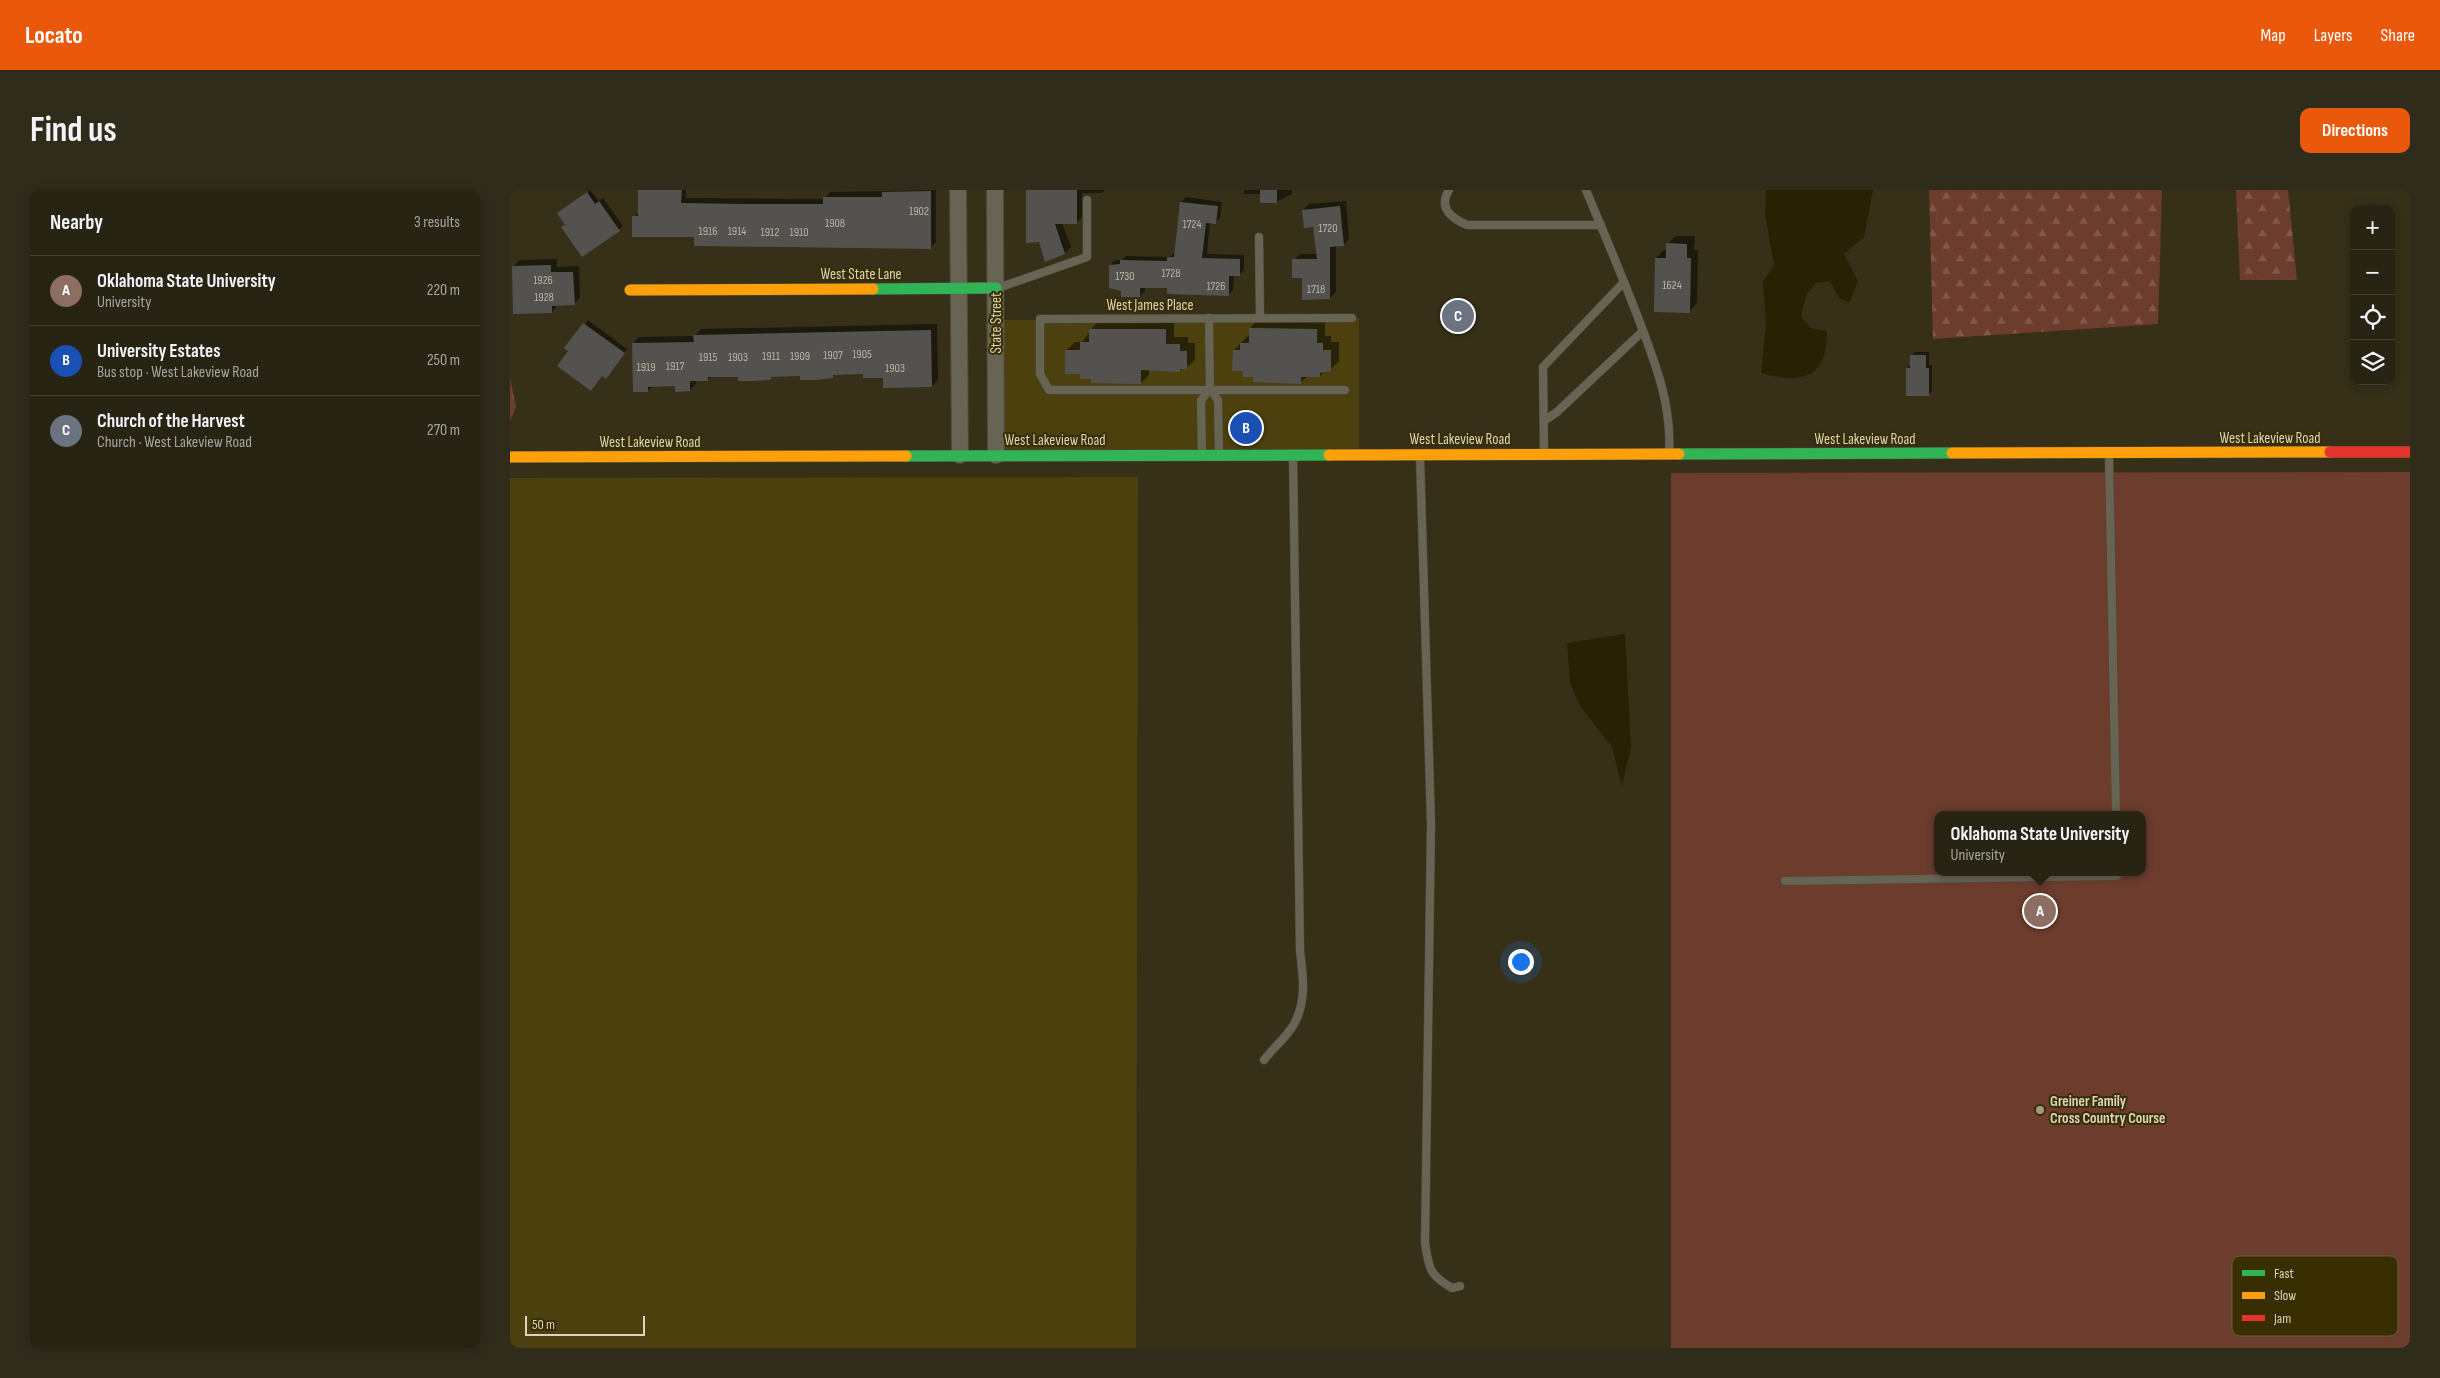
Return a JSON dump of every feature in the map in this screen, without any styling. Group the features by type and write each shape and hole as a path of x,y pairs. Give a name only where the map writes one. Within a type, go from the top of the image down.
{"main road":[{"name":"West State Lane","path":"630,290 996,288"},
{"name":"West Lakeview Road","path":"510,457 2410,452"}],"street":[{"path":"958,190 960,455"},
{"name":"State Street","path":"995,190 996,455"}],"lane":[{"path":"1449,190 1446,196 1446,209 1452,218 1466,225 1601,225"},
{"path":"1586,190 1643,331 1665,394 1670,427 1668,454"},
{"name":"West State Lane","path":"996,288 1087,257 1087,200"},
{"path":"1259,237 1260,318"},
{"path":"1544,454 1543,367 1624,282"},
{"path":"1209,318 1210,389 1218,400 1220,454"},
{"name":"West James Place","path":"1210,389 1049,390 1040,374 1040,320 1352,318"},
{"path":"1544,421 1557,412 1643,331"},
{"path":"1210,389 1345,390"},
{"path":"1202,454 1201,400 1210,389"},
{"path":"1264,1060 1294,1025 1300,1009 1304,983 1300,933 1293,454"},
{"path":"1420,454 1431,824 1425,1243 1429,1267 1437,1279 1452,1288 1460,1286"},
{"path":"2109,454 2116,811"},
{"path":"1785,881 2117,876"}],"shaded area":[{"path":"1766,190 1873,190 1864,237 1844,254 1858,281 1849,303 1839,298 1830,281 1816,283 1806,295 1801,317 1811,328 1827,331 1826,347 1823,359 1817,368 1810,374 1800,377 1776,377 1761,373 1766,325 1763,282 1774,265 1765,214"},
{"path":"1359,318 1359,452 996,453 996,320"},
{"path":"1138,477 1136,1348 510,1348 510,478"},
{"path":"1625,634 1631,748 1622,786 1612,747 1580,706 1570,682 1567,643"}],"green space":[{"path":"1929,190 2162,190 2158,324 1933,339"},
{"path":"2236,190 2288,190 2297,280 2240,280"},
{"path":"510,377 516,407 510,421"},
{"name":"Greiner Family Cross Country Course","path":"2410,472 2410,1348 1671,1348 1671,473"}],"building":[{"path":"638,190 682,190 681,203 747,204 823,204 823,197 882,197 882,192 931,191 931,249 694,246 694,237 632,237 632,216 638,216"},
{"path":"1026,190 1077,190 1077,224 1055,224 1065,254 1045,262 1039,242 1026,243"},
{"path":"1260,190 1277,190 1277,203 1260,203"},
{"path":"587,192 595,204 599,201 620,231 582,257 561,227 565,225 557,213"},
{"path":"1180,202 1218,206 1216,224 1206,223 1202,258 1240,259 1240,276 1229,276 1229,296 1167,294 1167,288 1140,288 1140,297 1121,297 1121,291 1109,288 1109,265 1120,264 1120,260 1167,261 1167,257 1174,257"},
{"path":"1340,206 1344,246 1330,247 1330,299 1302,300 1302,278 1292,278 1292,259 1317,259 1313,227 1304,228 1302,210"},
{"path":"1666,243 1687,244 1687,258 1691,258 1690,313 1654,312 1655,258 1666,258"},
{"path":"551,265 551,272 573,272 575,305 552,306 552,313 513,314 512,266"},
{"path":"583,323 625,353 606,379 602,376 591,391 557,366 568,351 564,348"},
{"path":"1249,328 1317,329 1317,343 1323,343 1323,350 1331,350 1331,371 1320,373 1320,377 1301,377 1301,384 1253,382 1253,377 1243,377 1243,371 1232,371 1233,350 1240,350 1240,343 1249,343"},
{"path":"1089,329 1166,329 1166,344 1180,344 1180,351 1187,351 1187,369 1180,369 1180,372 1141,370 1141,384 1091,383 1091,379 1080,379 1080,374 1065,374 1065,350 1080,350 1080,342 1089,342"},
{"path":"931,330 932,387 883,388 883,378 863,378 863,374 833,375 833,378 815,380 800,380 800,376 771,377 771,380 752,381 738,381 738,377 708,377 708,381 690,381 690,391 675,392 675,386 648,387 648,392 633,392 632,343 694,342 693,335"},
{"path":"1910,355 1926,355 1926,368 1929,368 1929,396 1906,396 1906,368 1910,368"}],"traffic: fast":[{"path":"873,289 996,288"},
{"path":"1679,454 1952,453"},
{"path":"906,456 1329,455"}],"traffic: slow":[{"path":"630,290 873,289"},
{"path":"1952,453 2330,452"},
{"path":"1329,455 1679,454"},
{"path":"510,457 906,456"}],"traffic: jam":[{"path":"2330,452 2410,452"}],"place":[{"name":"Church of the Harvest","path":"1458,316"},
{"name":"University Estates","path":"1246,428"},
{"name":"Oklahoma State University","path":"2040,911"},
{"name":"Greiner Family Cross Country Course","path":"2040,1110"}]}
